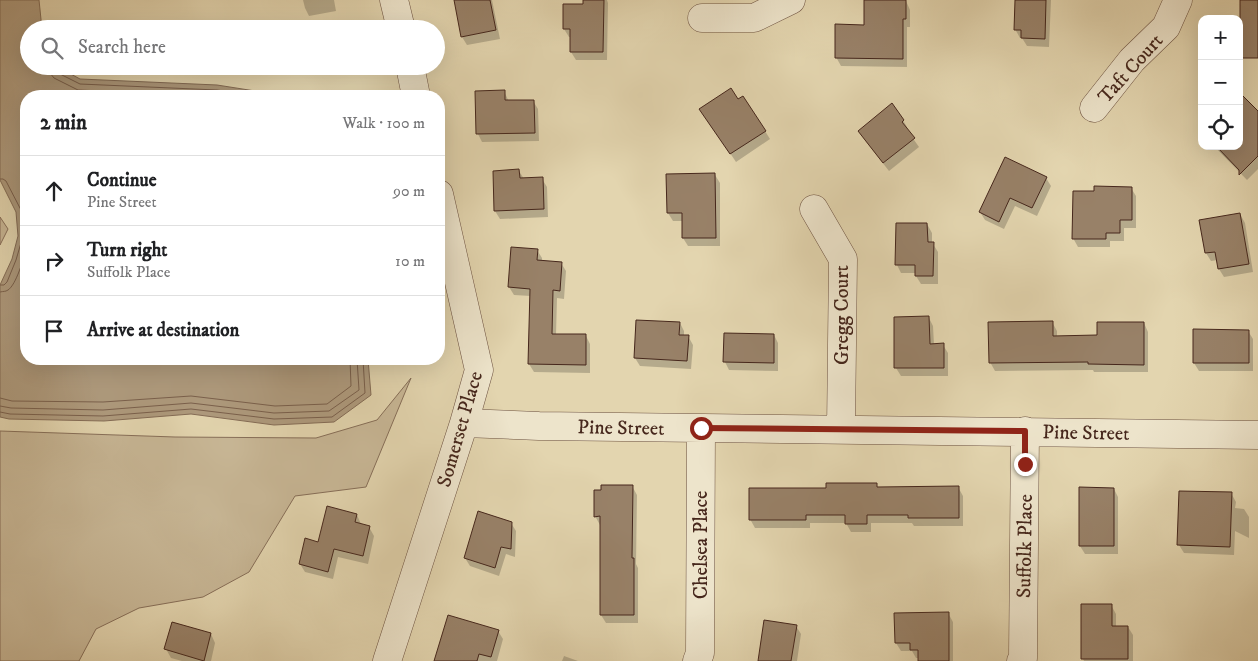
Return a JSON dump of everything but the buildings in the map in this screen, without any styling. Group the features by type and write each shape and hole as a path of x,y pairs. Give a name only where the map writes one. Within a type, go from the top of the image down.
{"street":[{"path":"394,0 399,20"},
{"path":"702,18 754,18 791,0"},
{"name":"Taft Court","path":"1094,108 1132,60 1166,27 1178,0"},
{"path":"412,75 415,90"},
{"name":"Gregg Court","path":"814,209 843,259 841,429"},
{"name":"Somerset Place","path":"387,661 464,423 479,370 445,220"},
{"name":"Pine Street","path":"464,423 539,426 1258,435"},
{"name":"Chelsea Place","path":"697,661 700,653 701,428"},
{"name":"Suffolk Place","path":"1022,661 1025,431"}],"shaded area":[{"path":"0,217 8,229 0,245"},
{"path":"411,378 366,487 295,496 249,572 203,597 139,608 96,629 79,661 0,661 0,431 175,437 316,438 377,420"}],"water":[{"path":"0,0 39,0 41,20 20,20 20,75 73,75 80,79 217,85 249,90 20,90 20,365 368,365 371,395 334,422 274,425 191,414 104,421 9,419 0,417 0,285 12,259 18,236 16,212 0,180"}],"route":[{"path":"701,428 1025,431 1025,464"}]}
